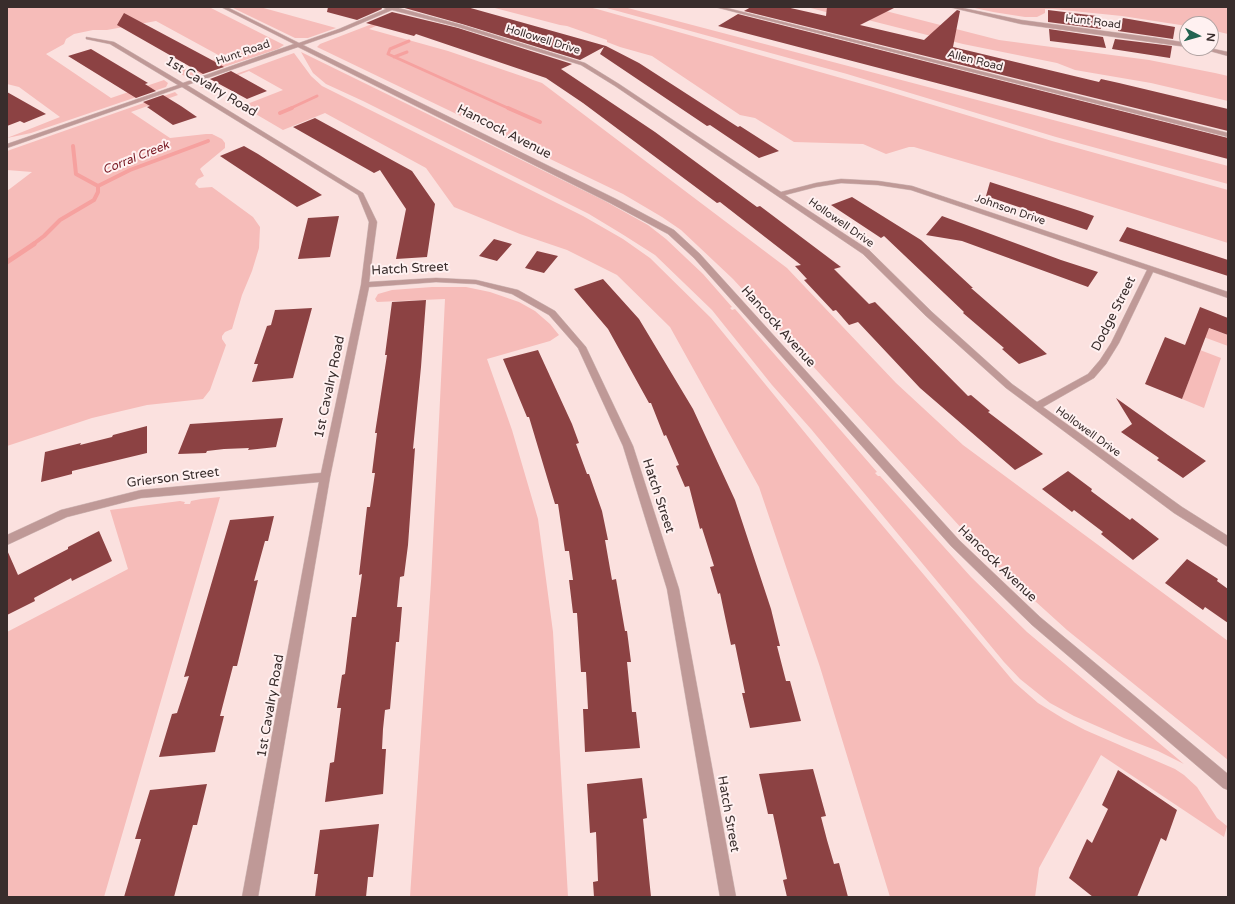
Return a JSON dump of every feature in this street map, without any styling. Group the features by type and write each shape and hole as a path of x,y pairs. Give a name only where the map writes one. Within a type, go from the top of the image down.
{"street":[{"name":"Hancock Avenue","path":"223,7 619,204 671,232 697,256 955,543 1036,621 1228,784"},
{"name":"Allen Road","path":"717,7 1228,135"},
{"name":"Hunt Road","path":"951,7 1021,22 1179,44"},
{"name":"Hunt Road","path":"7,146 341,30 390,8"},
{"name":"Hollowell Drive","path":"390,8 460,26 583,64 617,84 866,252 929,314 1009,386 1178,510 1228,542"},
{"name":"1st Cavalry Road","path":"88,38 112,43 329,173 361,194 373,222 365,285 325,477 250,897"},
{"name":"Johnson Drive","path":"780,194 816,185 842,181 878,183 912,188 1228,295"},
{"name":"Dodge Street","path":"1036,407 1091,376 1104,362 1115,343 1151,269"},
{"name":"Hatch Street","path":"365,285 443,280 476,282 515,292 552,313 582,347 628,446 673,589 728,897"},
{"name":"Grierson Street","path":"7,540 65,513 141,494 325,477"}],"shaded area":[{"path":"7,7 209,7 284,45 278,49 197,76 187,77 176,72 222,57 156,21 107,30 93,30 74,34 66,39 64,44 46,54 111,98 164,80 168,83 166,87 31,133 7,138 60,117 19,87 7,84"},
{"path":"231,7 260,7 336,28 308,38 295,38"},
{"path":"491,7 588,7 597,9 887,91 1052,141 1228,190 1228,243 914,147 909,147 886,154 863,144 794,142 755,118 740,115 652,56 620,47 607,42 607,40 567,26"},
{"path":"603,7 624,7 1228,166 1228,184 1056,137 847,74"},
{"path":"807,7 870,7 999,40 1149,60 1215,73 1228,76 1228,101 1151,83 1075,70 1057,63 963,44 852,16 837,15"},
{"path":"970,7 1228,7 1228,34 1219,32 1219,16 1179,16 1179,25 1122,16 1053,9 1045,9 1045,13 1037,17 1025,17"},
{"path":"398,16 369,29 448,51 542,83 787,268 896,383 963,445 1228,641 1228,760 1067,630 986,555 733,279 681,230 623,194 317,47 320,44 385,19"},
{"path":"301,52 603,200 648,225 666,239 703,274 732,307 730,308 732,310 735,309 877,472 875,473 880,476 971,577 1027,632 1184,764 1158,751 1074,716 1050,703 1020,679 1004,662 811,429 772,385 712,310 655,255 589,214 326,84 313,73"},
{"path":"294,53 311,76 322,86 583,216 623,239 650,258 711,318 824,456 1014,682 1038,703 1064,719 1085,730 1175,769 1184,775 1197,787 1217,818 1227,826 1224,837 1101,755 1039,868 1035,897 890,897 820,667 759,487 670,327 617,275 567,250 520,234 454,207 426,168 325,113 283,130 242,106 283,90 249,71 217,83 219,85 207,89 200,87"},
{"path":"175,92 178,95 131,112 170,138 212,134 222,139 225,143 225,148 200,169 204,176 198,179 195,184 199,188 212,187 253,217 260,227 259,248 252,271 242,295 232,329 225,332 222,336 222,339 226,345 210,390 203,399 147,405 92,418 7,446 7,191 32,172 7,170 7,151"},
{"path":"432,287 466,287 490,292 519,302 535,311 550,324 559,335 550,341 487,359 512,430 538,519 553,632 568,897 410,897 431,582 445,299 377,302 375,299 378,294 392,290"},
{"path":"1194,323 1228,335 1228,346 1190,332"},
{"path":"1200,350 1221,358 1204,408 1182,399"},
{"path":"220,497 104,897 7,897 7,632 128,569 110,510 180,501 185,502 184,504 190,504 191,501"}],"building":[{"path":"328,7 381,7 382,9 357,20 327,12"},
{"path":"401,7 467,7 606,46 639,63 738,127 740,126 779,151 759,158 710,125 707,126 600,54 604,47 580,60"},
{"path":"751,7 786,7 826,16 827,7 896,7 860,25 924,40 957,10 960,11 953,47 1099,82 1101,79 1228,109 1228,131 744,11"},
{"path":"1048,10 1097,16 1101,29 1048,22"},
{"path":"392,12 458,28 572,64 561,69 655,132 757,207 760,206 841,267 834,269 869,304 875,302 968,396 971,395 990,411 988,412 1043,454 1015,470 920,388 858,322 849,325 836,310 833,311 804,280 807,279 795,266 801,265 720,202 717,203 583,103 546,78 416,34 414,36 366,23"},
{"path":"124,13 224,67 203,74 117,25"},
{"path":"738,14 1228,138 1228,159 718,26"},
{"path":"1123,18 1175,27 1173,39 1118,31"},
{"path":"1049,29 1103,37 1106,48 1050,41"},
{"path":"1115,39 1172,46 1170,58 1112,49"},
{"path":"91,49 148,83 145,84 156,91 136,98 68,56"},
{"path":"231,71 267,91 247,99 210,79"},
{"path":"7,92 46,114 24,123 20,121 7,126"},
{"path":"163,95 197,117 173,125 147,107 150,106 143,102"},
{"path":"315,118 412,171 435,204 427,257 396,259 406,209 380,170 374,173 293,127"},
{"path":"244,146 322,195 297,207 220,156"},
{"path":"990,182 1094,216 1087,230 986,196"},
{"path":"852,197 921,240 973,288 971,288 1047,354 1019,364 1002,349 1004,348 963,313 964,312 884,236 881,238 831,205"},
{"path":"339,216 330,257 298,259 308,218"},
{"path":"942,216 1061,260 1098,272 1088,287 962,241 926,235"},
{"path":"1127,227 1228,260 1228,276 1119,241"},
{"path":"494,239 512,244 497,261 479,256"},
{"path":"537,251 558,256 544,273 525,268"},
{"path":"603,279 639,319 693,409 735,500 771,609 780,646 777,646 786,681 790,681 801,721 750,728 742,693 745,693 735,644 731,645 720,593 718,594 710,567 714,566 702,528 700,529 689,486 685,487 676,466 679,465 666,435 664,436 651,403 649,403 608,329 574,289"},
{"path":"426,300 413,449 415,448 408,545 404,576 400,577 397,607 402,607 399,642 396,642 390,709 385,710 383,729 382,749 386,749 383,794 325,802 330,763 334,762 341,708 337,708 342,675 345,674 352,617 356,617 362,574 359,575 367,507 370,507 375,473 372,473 377,433 375,433 387,355 385,355 392,302"},
{"path":"1200,307 1228,318 1228,335 1209,328 1182,399 1145,384 1165,337 1185,345"},
{"path":"312,308 293,378 252,382 258,364 254,364 267,326 271,325 275,310"},
{"path":"538,350 572,424 579,443 576,444 587,474 589,474 602,511 608,540 605,540 612,580 616,579 625,631 627,631 631,662 627,662 632,712 636,712 640,748 585,752 583,709 588,709 586,672 581,672 577,613 573,613 569,580 573,580 569,551 565,551 558,504 555,504 529,417 527,417 503,359"},
{"path":"1116,398 1206,461 1183,478 1157,460 1159,458 1121,432 1132,424"},
{"path":"283,418 276,447 248,450 249,448 224,449 207,451 206,453 178,454 190,424"},
{"path":"147,426 147,453 72,471 72,474 41,482 45,452 112,437 113,435"},
{"path":"1068,471 1092,489 1091,491 1130,520 1132,518 1159,539 1133,560 1101,534 1103,532 1074,510 1072,512 1042,489"},
{"path":"274,516 268,541 265,541 254,581 258,580 237,666 233,666 220,716 224,716 215,752 159,757 172,714 177,713 189,676 184,677 230,520"},
{"path":"99,531 112,561 72,581 71,578 34,598 35,601 7,615 7,550 18,575"},
{"path":"1187,559 1218,579 1217,581 1228,589 1228,623 1205,607 1203,610 1165,583"},
{"path":"813,769 826,816 821,817 827,840 834,864 839,863 848,897 787,897 783,880 787,879 773,814 768,814 759,774"},
{"path":"1118,770 1177,810 1166,841 1161,838 1137,897 1093,897 1069,878 1087,839 1092,843 1108,809 1102,805"},
{"path":"642,778 647,818 643,819 651,897 594,897 593,882 598,881 596,832 590,833 587,784"},
{"path":"207,784 197,825 193,825 174,897 124,897 141,839 135,839 150,790"},
{"path":"379,824 373,877 368,877 366,897 315,897 318,874 314,874 320,830"}],"waterway":[{"path":"394,57 388,54 390,49 409,41"},
{"path":"394,57 407,52"},
{"path":"394,57 510,109"},
{"path":"289,109 317,96"},
{"path":"280,113 292,108"},
{"path":"508,108 540,122"},
{"name":"Corral Creek","path":"98,186 130,170 208,141"},
{"path":"73,146 76,174 98,186"},
{"name":"Corral Creek","path":"32,245 44,236 60,220 94,200 98,192 98,186"},
{"name":"Corral Creek","path":"7,262 34,244"}]}
